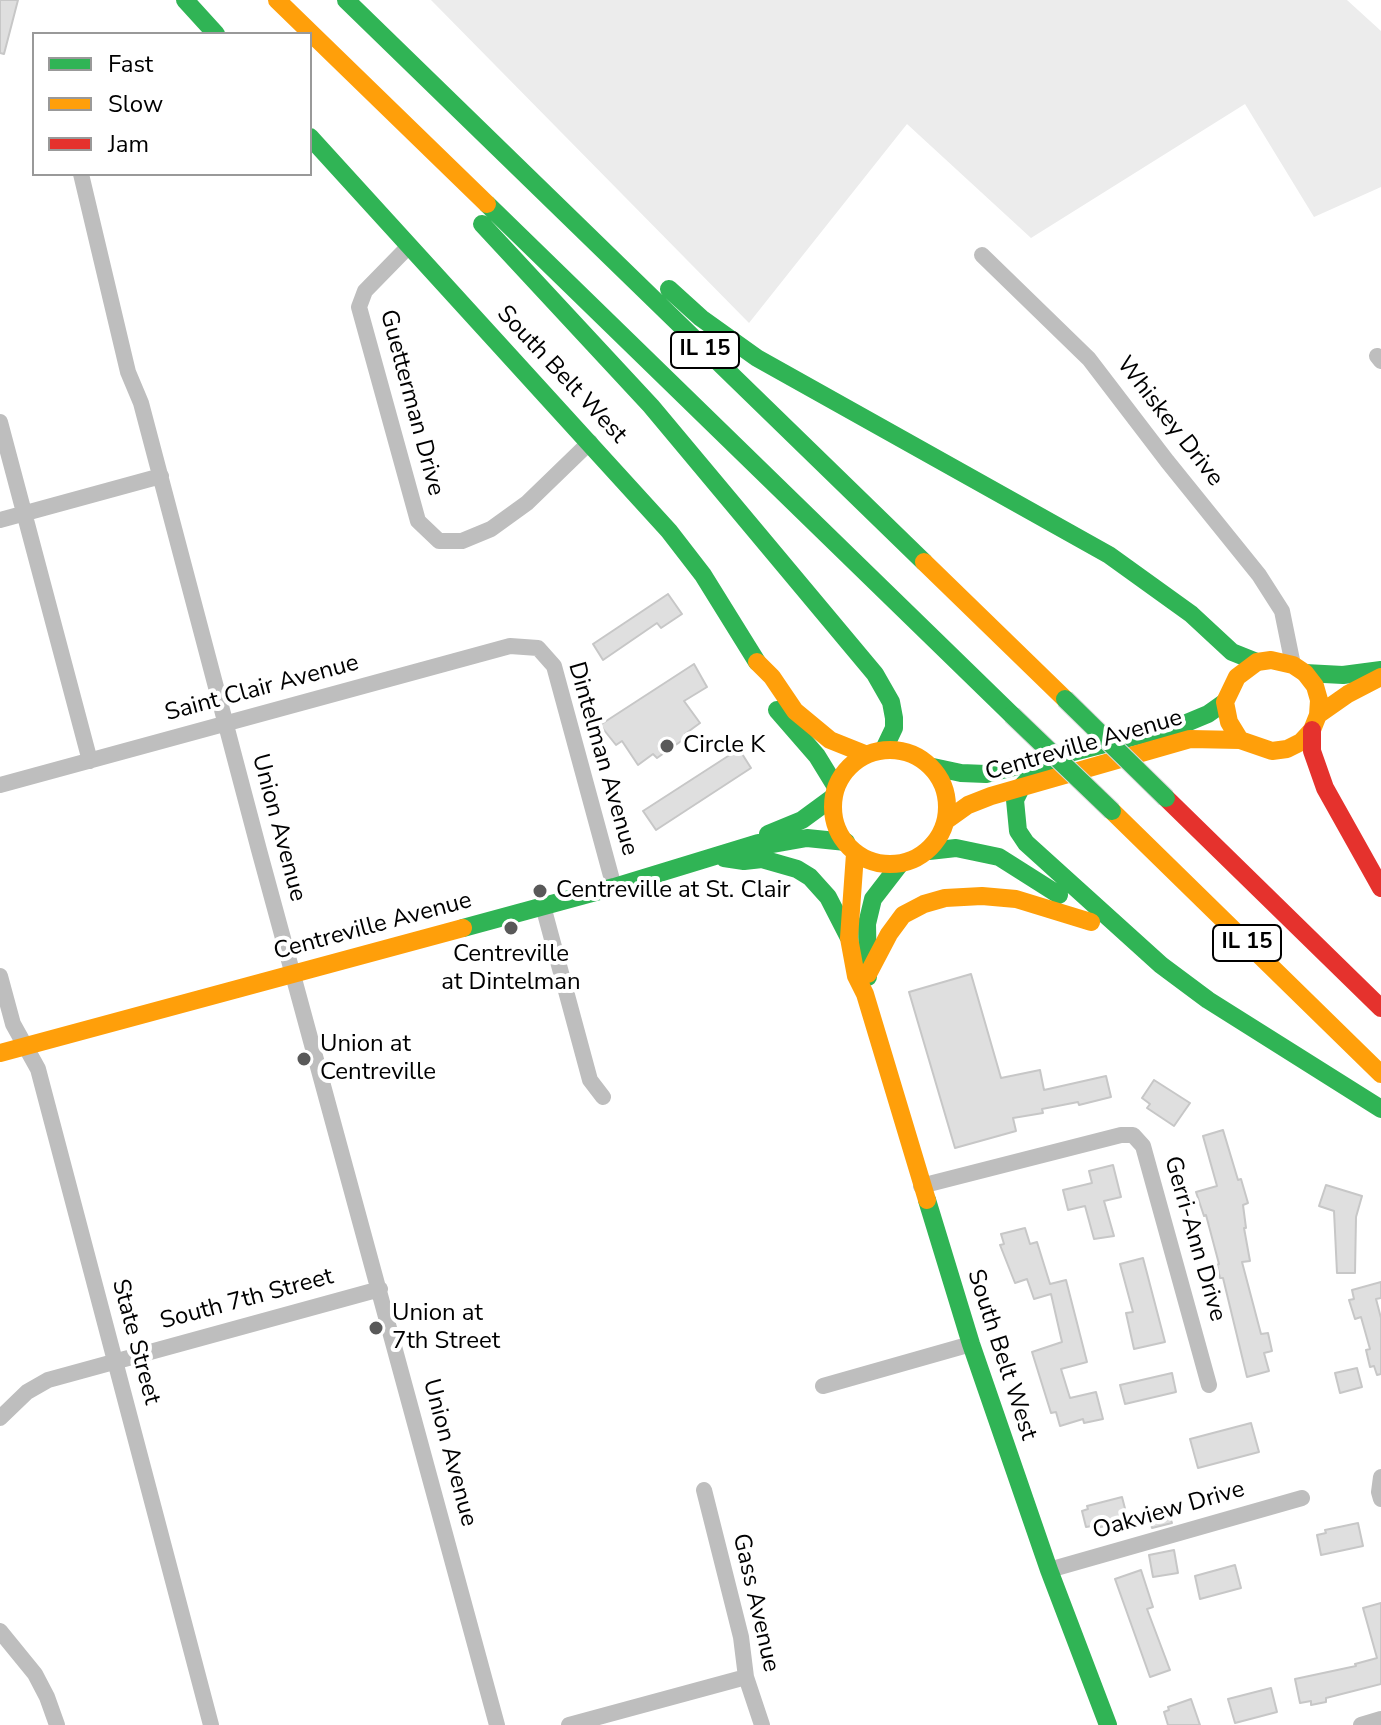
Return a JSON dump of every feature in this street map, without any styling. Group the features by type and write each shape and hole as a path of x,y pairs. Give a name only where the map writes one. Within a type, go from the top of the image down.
{"main road":[{"path":"185,0 214,32"},
{"name":"IL 15","path":"277,0 310,32"},
{"name":"IL 15","path":"346,0 1381,1008"},
{"name":"IL 15","path":"312,34 1381,1074"},
{"path":"479,129 526,155 701,318 733,342 796,382 1109,555 1191,614 1232,652 1299,669 1343,675 1381,670"},
{"name":"South Belt West","path":"312,139 678,542 703,575 757,662 772,677 795,711 830,740 865,754"},
{"path":"427,145 444,183 660,416 875,674 891,702 894,718 894,728 884,749"},
{"name":"Centreville Avenue","path":"933,767 986,774 1184,724 1208,714 1225,702 1237,677 1264,661"},
{"name":"South Belt West","path":"757,662 761,684 771,702 817,756 834,792 834,820 850,848 855,882 849,938 856,976 865,994 971,1344 1049,1570 1108,1725"},
{"path":"1299,669 1315,686 1319,700 1312,751 1325,788 1381,888"},
{"name":"Centreville Avenue","path":"947,820 968,805 1022,786 1190,739 1240,740 1272,751 1287,749 1301,742 1315,723 1348,694 1381,677"},
{"path":"1225,702 1229,722 1240,740"},
{"path":"834,792 848,768 865,754 884,749 913,754 933,767 943,783 948,802 947,820 940,837 929,851"},
{"path":"1069,751 1055,763 1035,772 1022,786 1015,800 1018,831 1026,843 1161,965 1208,1000 1381,1109"},
{"name":"Centreville Avenue","path":"758,843 769,833 802,820 834,792"},
{"name":"Centreville Avenue","path":"0,1053 614,887 758,843 773,844 807,838 850,848"},
{"path":"850,848 877,863 900,864"},
{"path":"929,851 956,848 999,857 1052,889 1124,950 1161,965"},
{"name":"South Belt West","path":"865,994 868,974 867,924 873,899 900,864 929,851"},
{"path":"715,855 744,861 773,860 810,877 828,897 849,938"},
{"path":"868,974 903,915 945,898 982,896 1016,899 1091,922"}],"street":[{"name":"Union Avenue","path":"81,176 128,372 141,403 161,476 292,974 497,1725"},
{"name":"Guetterman Drive","path":"409,246 365,291 359,307 418,521 439,541 462,541 491,529 527,503 590,442"},
{"name":"Whiskey Drive","path":"982,255 1089,359 1259,575 1282,611 1286,639 1299,669"},
{"path":"0,422 90,761"},
{"path":"0,520 161,476"},
{"path":"1264,661 1280,651 1286,639"},
{"name":"Saint Clair Avenue","path":"0,785 510,646 538,648"},
{"name":"Dintelman Avenue","path":"538,648 554,666 614,887"},
{"path":"543,906 590,1080 603,1097"},
{"name":"State Street","path":"0,976 13,1024 38,1069 211,1725"},
{"name":"Gerri-Ann Drive","path":"921,1186 1121,1135 1133,1135 1143,1146 1209,1385"},
{"name":"South 7th Street","path":"0,1418 37,1385 116,1360 380,1289"},
{"path":"823,1386 971,1344"},
{"path":"1381,1477 1381,1499"},
{"name":"Gass Avenue","path":"704,1490 741,1637 746,1677 762,1725"},
{"name":"Oakview Drive","path":"1049,1570 1302,1498"},
{"path":"0,1631 35,1674 57,1725"},
{"path":"569,1725 746,1677"},
{"path":"1361,1725 1381,1719"}],"shaded area":[{"path":"431,0 1347,0 1381,31 1381,187 1314,217 1245,104 1031,238 907,124 749,323"}],"building":[{"path":"0,0 18,0 4,54 0,53"},
{"path":"668,594 682,614 661,628 657,623 603,660 593,644"},
{"path":"694,664 707,687 684,701 700,723 685,734 687,737 657,758 653,754 638,765 622,741 616,745 600,725"},
{"path":"739,749 751,768 656,830 643,811"},
{"path":"971,974 1001,1078 1040,1070 1044,1090 1106,1076 1111,1097 1042,1109 1043,1113 1013,1118 1016,1131 955,1148 909,992"},
{"path":"1154,1080 1190,1103 1174,1126 1147,1108 1150,1104 1142,1098"},
{"path":"1223,1130 1248,1203 1243,1205 1250,1261 1242,1262 1261,1334 1268,1333 1272,1351 1264,1353 1269,1371 1247,1377 1206,1215 1196,1192 1217,1186 1203,1136"},
{"path":"1113,1165 1121,1197 1104,1201 1114,1236 1094,1239 1085,1206 1068,1210 1063,1190 1092,1183 1089,1171"},
{"path":"1326,1185 1362,1196 1356,1217 1355,1273 1337,1273 1334,1211 1319,1206"},
{"path":"1025,1228 1030,1244 1037,1242 1050,1284 1066,1280 1087,1362 1061,1369 1070,1398 1096,1392 1103,1419 1084,1423 1083,1419 1060,1426 1056,1412 1051,1413 1032,1352 1062,1342 1051,1294 1034,1299 1027,1279 1015,1283 1000,1245 1004,1244 1001,1234"},
{"path":"1143,1258 1165,1342 1134,1349 1126,1313 1133,1312 1120,1264"},
{"path":"1381,1282 1381,1298 1376,1299 1381,1318 1381,1374 1377,1375 1374,1366 1370,1367 1366,1350 1370,1349 1361,1317 1355,1319 1349,1300 1354,1299 1352,1290"},
{"path":"1357,1368 1362,1387 1340,1393 1335,1373"},
{"path":"1172,1373 1176,1392 1125,1404 1120,1385"},
{"path":"1251,1423 1259,1452 1198,1468 1190,1439"},
{"path":"1122,1497 1128,1520 1093,1529 1092,1526 1086,1527 1082,1511 1088,1509 1087,1506"},
{"path":"1166,1505 1172,1523 1152,1528 1147,1510"},
{"path":"1358,1523 1363,1546 1321,1555 1317,1535 1326,1533 1325,1530"},
{"path":"1174,1550 1178,1573 1153,1577 1149,1555"},
{"path":"1235,1565 1241,1588 1200,1599 1195,1576"},
{"path":"1141,1570 1153,1607 1147,1609 1170,1670 1150,1677 1115,1579"},
{"path":"1381,1603 1381,1684 1326,1698 1326,1702 1311,1705 1311,1701 1300,1703 1295,1679 1356,1666 1377,1658 1363,1608"},
{"path":"1271,1688 1277,1712 1235,1723 1228,1699"},
{"path":"1191,1699 1200,1725 1168,1725 1164,1712 1169,1710 1168,1707"}],"traffic: fast":[{"path":"185,0 214,32"},
{"path":"346,0 924,562"},
{"path":"312,139 669,531 703,575 757,662"},
{"path":"487,204 1012,715"},
{"path":"482,224 651,406 875,674 891,702 894,718 894,728 884,749"},
{"path":"669,289 701,318 757,358 1109,555 1191,614 1232,652 1257,662"},
{"path":"1305,673 1343,675 1381,670"},
{"path":"1065,699 1166,798"},
{"path":"933,767 986,774 1184,724 1208,714 1225,702"},
{"path":"777,710 817,756 836,787"},
{"path":"1012,715 1112,811"},
{"path":"1069,751 1055,763 1035,772 1022,786 1015,800 1018,831 1026,843 1161,965 1208,1000 1381,1109"},
{"path":"768,834 802,820 832,798"},
{"path":"463,928 614,887 758,843 773,844 807,838 846,842"},
{"path":"929,851 956,848 999,857 1059,895"},
{"path":"724,858 744,861 762,859 797,869 810,877 828,897 848,936"},
{"path":"868,977 867,924 873,899 900,864"},
{"path":"927,1200 971,1344 1049,1570 1108,1725"}],"traffic: slow":[{"path":"277,0 310,32"},
{"path":"312,34 487,204"},
{"path":"924,562 1065,699"},
{"path":"947,820 968,805 991,796 1190,739 1240,740 1272,751 1287,749 1301,742 1312,730 1318,715 1319,700 1315,686 1305,673 1293,665 1271,660 1257,662 1237,677 1225,702 1229,722 1240,740"},
{"path":"757,662 772,677 795,711 830,740 865,754"},
{"path":"1318,715 1348,694 1381,677"},
{"path":"890,750 912,754 931,766 943,785 947,807 943,829 931,848 912,860 890,864 868,860 849,848 837,829 833,807 837,785 849,766 868,754 890,750"},
{"path":"1112,811 1381,1074"},
{"path":"855,854 849,938 856,976 865,994 927,1200"},
{"path":"868,974 903,915 945,898 982,896 1016,899 1091,922"},
{"path":"0,1053 463,928"}],"traffic: jam":[{"path":"1312,730 1312,751 1325,788 1381,888"},
{"path":"1166,798 1381,1008"}],"place":[{"name":"Circle K","path":"667,746"},
{"name":"Centreville at St. Clair","path":"540,891"},
{"name":"Centreville at Dintelman","path":"511,928"},
{"name":"Union at Centreville","path":"304,1059"},
{"name":"Union at 7th Street","path":"376,1328"}]}
